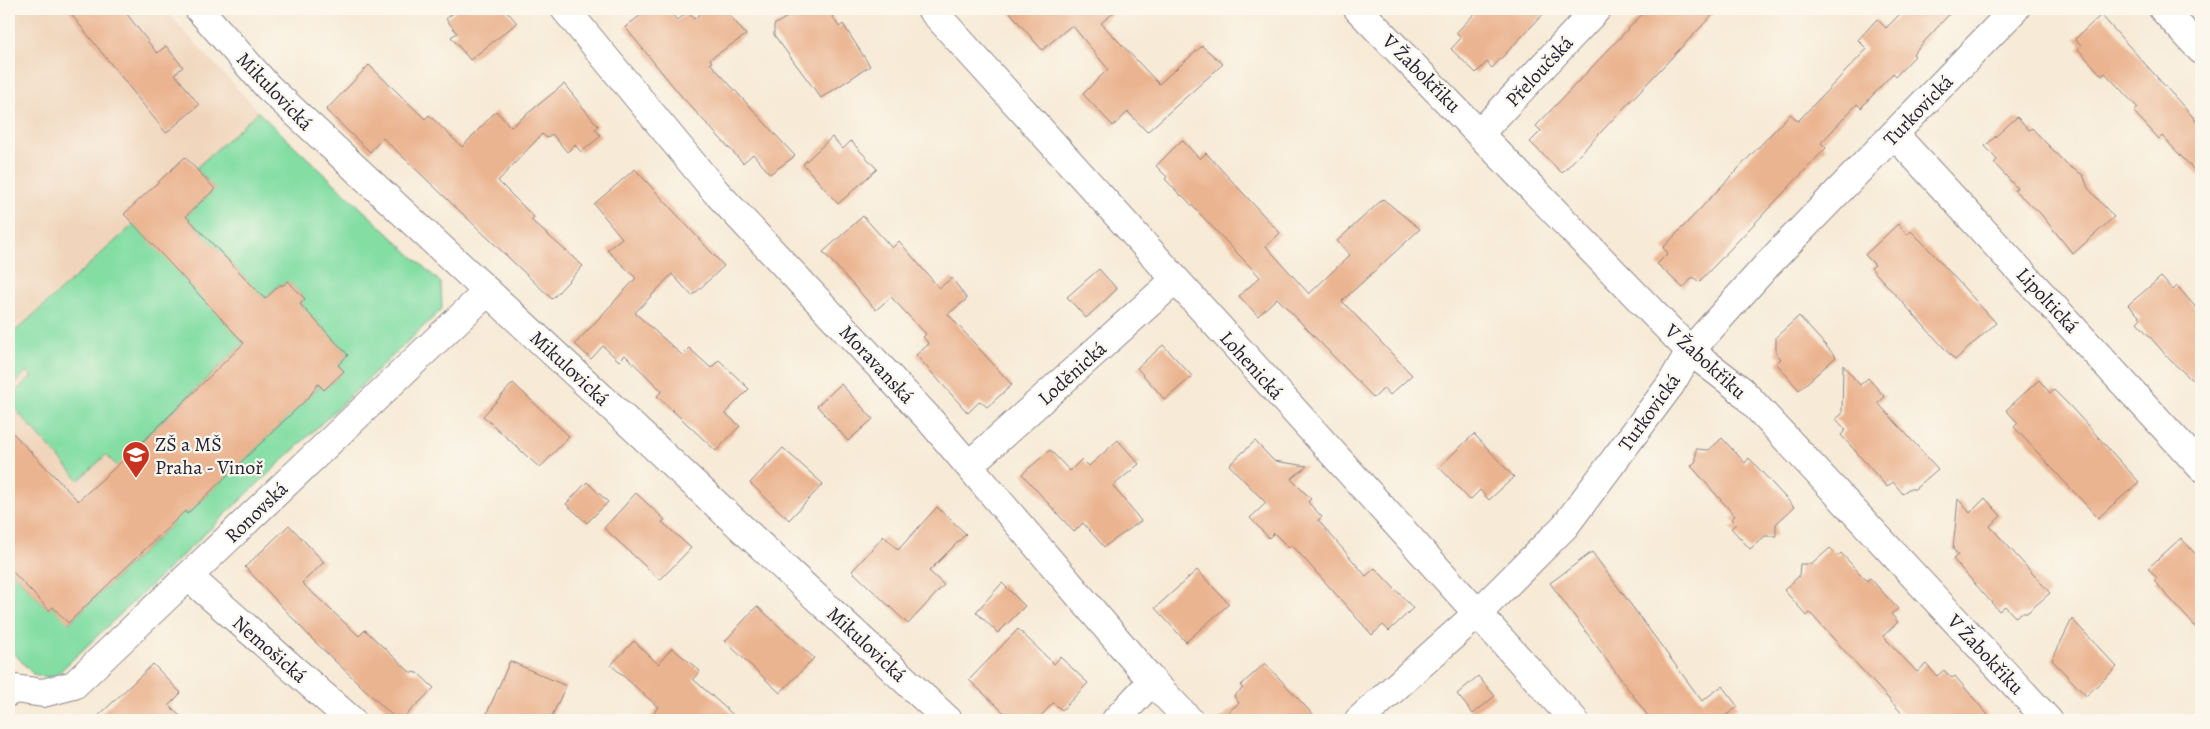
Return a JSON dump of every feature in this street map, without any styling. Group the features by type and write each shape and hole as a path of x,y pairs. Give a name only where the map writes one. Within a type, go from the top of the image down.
{"street":[{"name":"Mikulovická","path":"199,9 268,87 948,720"},
{"name":"Moravanská","path":"565,9 716,192 929,419 1152,681 1189,720"},
{"name":"Lohenická","path":"931,9 1574,720"},
{"name":"V Žabokřiku","path":"1358,9 1690,351 1741,390 2048,720"},
{"name":"Přeloučská","path":"1480,133 1598,9"},
{"name":"Turkovická","path":"1359,720 1478,613 1565,526 1671,384 1690,351 1768,264 2015,9"},
{"path":"2163,9 2201,50"},
{"name":"Lipoltická","path":"1894,134 2201,467"},
{"name":"Loděnická","path":"968,465 1175,280"},
{"name":"Ronovská","path":"12,691 43,693 74,685 487,292"},
{"name":"Nemošická","path":"188,577 352,720"},
{"path":"1116,720 1152,681"}],"shaded area":[{"name":"ZŠ a MŠ Praha - Vinoř","path":"9,9 164,9 273,127 441,283 442,309 53,678 33,674 9,648"}],"green space":[{"path":"258,112 441,283 442,309 53,678 33,674 9,648 9,568 49,610 53,607 69,623 172,524 167,492 187,514 319,387 318,384 324,390 344,371 338,365 348,355 300,304 305,299 288,281 282,286 280,284 232,330 244,343 129,453 135,460 117,466 106,455 79,480 9,402 9,398 32,376 27,371 9,389 9,337 134,224 218,313 250,283 186,216 215,189 196,168"}],"building":[{"path":"67,9 123,9 157,53 166,46 183,67 175,74 199,105 166,133"},
{"path":"458,9 505,9 517,23 470,60 451,37 457,33 446,19"},
{"path":"649,9 668,9 677,20 688,12 694,19 706,9 725,9 746,35 710,59 712,62 710,63 795,156 770,174 753,154 743,163 682,97 625,27"},
{"path":"800,9 828,9 839,27 843,24 870,66 821,98 774,35 774,25"},
{"path":"1007,9 1118,9 1101,23 1159,84 1202,46 1223,64 1147,132 1128,112 1113,126 1083,94 1108,69 1072,25 1042,50"},
{"path":"1479,9 1548,9 1492,68 1487,62 1476,73 1451,49 1461,38 1456,33"},
{"path":"1647,9 1718,9 1562,173 1530,142 1541,131 1536,126"},
{"path":"1905,9 1954,9 1913,54 1915,56 1896,76 1893,73 1861,108 1857,104 1821,143 1826,148 1699,282 1693,277 1683,288 1657,264 1668,253 1663,248 1790,114 1798,121 1867,49 1858,40 1877,19 1886,28"},
{"path":"2101,15 2201,126 2201,177 2162,136 2159,139 2134,112 2138,108 2105,73 2102,76 2078,49 2081,45 2075,39"},
{"path":"369,65 425,119 429,115 462,147 496,111 511,127 564,84 598,126 595,129 601,136 581,152 575,145 567,152 552,134 547,138 542,134 498,181 534,217 531,220 583,266 552,299 383,138 370,152 326,110"},
{"path":"2017,117 2029,130 2032,128 2067,165 2083,175 2088,188 2114,217 2073,254 2040,213 2014,190 2017,188 1994,163 1997,160 1985,146"},
{"path":"832,137 843,149 851,141 877,169 838,204 803,164"},
{"path":"1182,140 1200,159 1206,153 1280,233 1266,246 1309,294 1350,255 1337,241 1383,199 1420,229 1342,301 1412,375 1390,395 1384,388 1374,398 1277,298 1258,316 1239,296 1260,277 1165,179 1167,177 1156,166"},
{"path":"185,157 215,189 186,216 265,299 281,284 282,286 288,281 305,299 300,304 348,355 338,365 344,371 324,390 318,384 309,397 187,514 185,511 68,623 53,607 49,610 9,568 9,429 78,501 130,454 244,343 124,214"},
{"path":"635,169 724,266 692,296 672,274 635,313 682,355 689,348 711,368 719,360 749,389 725,413 740,426 716,451 657,396 662,391 625,355 619,361 603,346 591,359 575,344 636,278 607,250 622,238 594,204"},
{"path":"863,216 892,248 899,241 939,288 952,278 967,299 948,314 1012,385 987,407 980,401 968,413 916,355 929,344 923,337 926,334 891,297 876,310 823,252"},
{"path":"1898,224 1907,235 1911,231 1926,246 1996,323 1955,360 1871,268 1875,265 1865,255"},
{"path":"1099,269 1117,289 1086,318 1067,297"},
{"path":"2161,277 2173,290 2177,286 2201,313 2201,388 2170,360 2137,322 2141,318 2128,305"},
{"path":"1799,316 1836,357 1799,390 1776,363 1781,359 1776,353 1776,337"},
{"path":"1163,345 1192,376 1165,400 1137,368"},
{"path":"1843,365 1860,385 1868,378 1885,397 1878,403 1938,469 1915,489 1908,489 1903,494 1893,482 1887,487 1841,435 1846,430 1836,419 1842,414"},
{"path":"2039,380 2050,393 2054,390 2069,405 2139,482 2098,518 2014,427 2018,423 2006,410"},
{"path":"513,383 569,436 540,468 483,416"},
{"path":"841,384 873,419 848,441 817,406"},
{"path":"1474,434 1514,477 1489,500 1480,490 1470,500 1439,467"},
{"path":"1722,438 1745,463 1749,458 1794,507 1776,524 1776,536 1765,536 1750,549 1731,528 1736,524 1731,519 1735,516 1691,466 1696,461 1696,449 1709,450"},
{"path":"1118,440 1139,464 1113,486 1141,521 1104,547 1083,523 1074,532 1022,474 1050,450 1070,471 1082,459 1089,466"},
{"path":"1255,441 1274,461 1307,466 1291,479 1311,499 1308,502 1322,517 1318,520 1366,576 1375,568 1413,608 1389,631 1383,625 1372,635 1292,545 1289,548 1274,533 1269,538 1250,518 1266,503 1229,465"},
{"path":"783,448 823,484 789,520 750,483"},
{"path":"587,482 608,502 587,523 566,504"},
{"path":"636,493 665,520 662,522 691,548 660,580 604,528"},
{"path":"1985,498 2001,516 1990,526 2050,593 2027,613 2021,613 2015,617 2005,606 1999,611 1953,559 1958,555 1953,549 1958,499 1970,513"},
{"path":"937,507 966,534 929,571 944,585 908,624 852,571 884,536 898,550"},
{"path":"289,525 324,562 302,583 359,636 365,630 410,672 418,673 434,688 401,720 397,720 314,641 245,567"},
{"path":"2181,538 2201,560 2201,633 2154,581 2157,578 2148,568"},
{"path":"1830,548 1838,556 1841,553 1867,581 1870,578 1898,609 1891,614 1898,622 1883,636 1917,672 1926,664 1937,676 1944,670 1952,678 1955,676 1992,720 1908,720 1810,613 1807,616 1784,590 1799,576 1800,564 1812,564"},
{"path":"1592,552 1702,701 1722,686 1738,707 1719,720 1651,720 1550,583"},
{"path":"1197,570 1229,604 1186,642 1155,608"},
{"path":"1002,583 1025,606 998,633 976,612"},
{"path":"757,606 814,658 780,693 725,641"},
{"path":"2072,619 2117,667 2086,696 2052,660"},
{"path":"1018,629 1054,664 1060,657 1088,683 1062,710 1053,703 1037,720 1012,720 969,680"},
{"path":"634,641 658,664 672,648 700,671 693,679 739,720 649,720 658,707 611,665"},
{"path":"510,661 566,686 550,720 484,720"},
{"path":"1265,663 1318,720 1218,720 1239,703 1234,696 1243,688 1240,686"},
{"path":"153,664 181,693 169,705 184,720 94,720"},
{"path":"1478,676 1495,696 1473,714 1457,694"}],"place":[{"name":"ZŠ a MŠ Praha - Vinoř","path":"136,479"}]}
